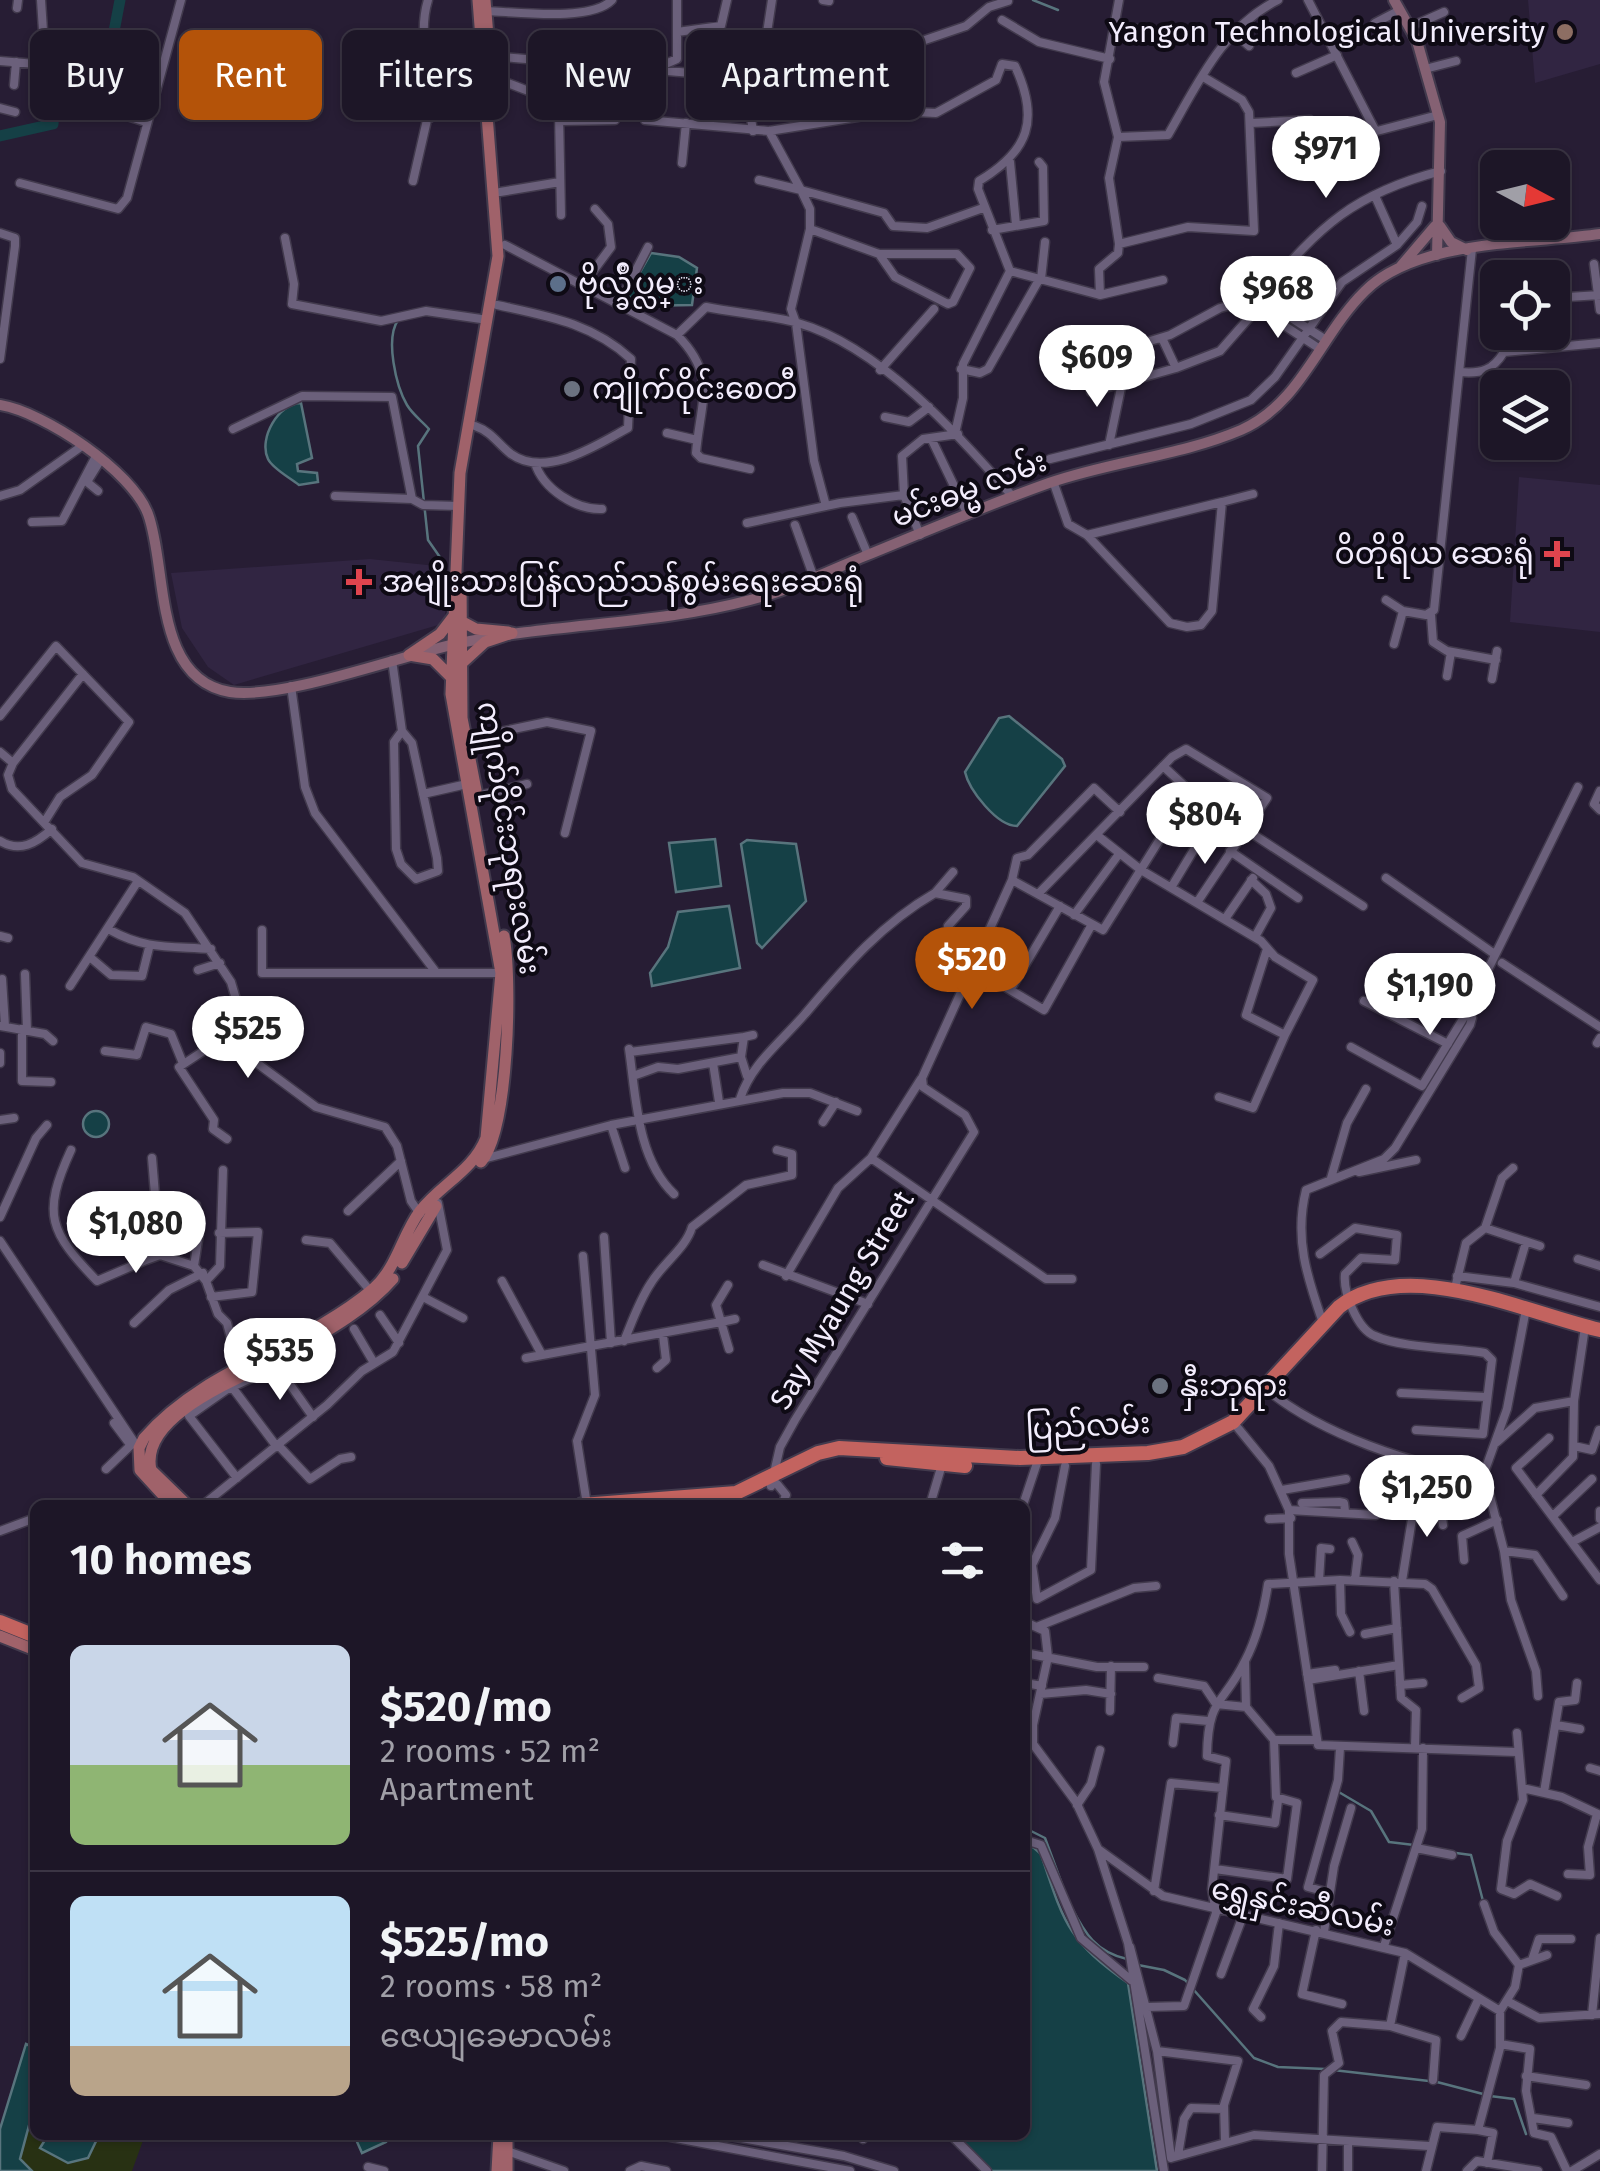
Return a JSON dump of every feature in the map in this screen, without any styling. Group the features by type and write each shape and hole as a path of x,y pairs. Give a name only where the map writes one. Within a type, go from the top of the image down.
{"highway":[{"path":"1351,1302 1379,1287 1456,1284 1592,1332"},
{"path":"1351,1302 1404,1293 1526,1311"},
{"name":"ပြည်လမ်း","path":"1038,1462 1064,1466 1185,1453 1235,1425 1351,1302"},
{"name":"ပြည်လမ်း","path":"744,1500 821,1459 839,1454 1038,1462 1148,1454 1183,1447 1235,1425"},
{"name":"ပြည်လမ်း","path":"640,1500 736,1493 774,1483 803,1461 828,1450 865,1446 943,1461"},
{"path":"0,1626 30,1638"}],"main road":[{"name":"ကျိုက်ဝိုင်းဘုရားလမ်း","path":"478,0 482,30"},
{"path":"1397,3 1410,27 1438,115 1438,255"},
{"name":"ကျိုက်ဝိုင်းဘုရားလမ်း","path":"422,1216 492,1149 505,973 451,677 457,644 460,506 498,256 491,120"},
{"name":"ကျိုက်ဝိုင်းဘုရားလမ်း","path":"460,506 505,245 496,193"},
{"path":"1437,220 1450,242 1470,250"},
{"path":"1398,268 1416,253 1437,220"},
{"name":"မင်းဓမ္မ လမ်း","path":"0,405 41,418 82,446 137,494 148,514 168,624 194,670 220,690 236,693 290,686 512,633 748,601 1054,482 1243,429 1284,401 1366,289 1398,268 1438,255 1600,234"},
{"path":"409,655 457,619 476,629 512,633"},
{"path":"461,664 486,642 512,633"},
{"name":"ကျိုက်ဝိုင်းဘုရားလမ်း","path":"457,644 461,664 461,740"},
{"path":"409,655 434,659 451,677"},
{"name":"ကျိုက်ဝိုင်းဘုရားလမ်း","path":"473,788 505,973"},
{"path":"167,1500 140,1470 139,1447 178,1403 310,1334 373,1294 422,1216 480,1158"},
{"path":"139,1447 156,1476 182,1500"},
{"path":"497,2171 498,2140"},
{"path":"507,2140 507,2171"}],"street":[{"path":"0,60 36,64 46,56 41,0"},
{"path":"20,183 118,209 127,198 181,0"},
{"path":"426,30 428,0"},
{"path":"486,6 588,11 612,0"},
{"path":"666,64 677,59 678,0"},
{"path":"677,32 721,26 726,0"},
{"path":"767,30 772,0"},
{"path":"1100,295 1098,269 1118,253 1109,178 1118,137 1104,82 1118,0"},
{"path":"1118,137 1168,135 1232,30 1278,0"},
{"path":"1308,0 1375,130"},
{"path":"924,40 966,26 989,8 1008,1"},
{"path":"1374,22 1397,3"},
{"path":"1410,27 1444,12"},
{"path":"1002,20 1040,42 1110,59"},
{"path":"1116,27 1156,31"},
{"path":"1232,30 1249,46"},
{"path":"1296,74 1336,55"},
{"path":"1425,69 1456,61"},
{"path":"14,84 16,62"},
{"path":"645,120 770,131 894,111 936,113 996,80 1002,64 1015,66 1030,116 1025,138 1010,162 979,181 982,208 1010,272"},
{"path":"1118,244 1188,227 1254,231 1251,124 1242,100 1204,78"},
{"path":"0,108 15,112"},
{"path":"1354,136 1438,115"},
{"path":"139,120 146,122"},
{"path":"413,181 425,124 430,120"},
{"path":"560,120 561,215"},
{"path":"751,120 753,130"},
{"path":"1251,124 1310,120"},
{"path":"682,164 686,123"},
{"path":"770,131 810,209 810,228 790,310 796,323 814,461 826,506"},
{"path":"1010,162 1016,225"},
{"path":"992,230 1040,224 1045,218 1043,167 1039,162"},
{"path":"1090,392 1220,351 1262,308 1264,293 1312,235 1374,196 1441,171"},
{"path":"759,180 884,213 890,225 903,228 927,228 982,208"},
{"path":"496,193 560,182"},
{"path":"1374,196 1397,246"},
{"path":"1050,459 1223,414 1252,400 1275,378 1342,282 1397,246 1417,222 1422,206"},
{"path":"582,286 611,247 608,224 596,209"},
{"path":"810,228 879,254 951,253 970,268 953,302 948,304 895,277 879,254"},
{"path":"0,233 14,238 15,246 0,358"},
{"path":"285,238 294,284 292,304 381,320 426,311 488,320"},
{"path":"961,369 980,373 988,369 1041,279 1045,242"},
{"path":"505,245 677,335 700,363 704,379 696,453 700,458 750,469"},
{"path":"618,306 648,247"},
{"path":"1470,250 1460,372 1430,614 1433,642 1452,652 1497,656 1492,679"},
{"path":"1594,264 1600,310"},
{"path":"1010,272 1100,295 1163,280"},
{"path":"957,432 964,398 961,369 970,341 1010,272"},
{"path":"1117,351 1162,338 1220,308 1250,300 1255,292 1264,293"},
{"path":"1570,297 1599,295"},
{"path":"1250,300 1323,344"},
{"path":"475,426 490,431 513,456 536,463 556,462 628,428 631,360 610,340 559,317 497,305"},
{"path":"677,335 706,307 796,323 838,339 957,432 1013,497"},
{"path":"880,370 934,309"},
{"path":"1162,338 1176,368"},
{"path":"1460,372 1484,371 1504,352 1600,343"},
{"path":"1051,358 1099,344 1113,345 1117,351 1122,383 1109,446"},
{"path":"233,429 302,396 392,397 412,499"},
{"path":"885,417 910,422 929,408"},
{"path":"920,535 904,495 902,456 931,438 957,432"},
{"path":"667,433 697,440"},
{"path":"931,438 968,515"},
{"path":"0,496 20,490 82,446"},
{"path":"98,459 87,482 98,490"},
{"path":"32,522 62,521 98,459"},
{"path":"536,463 540,474 576,506 602,509"},
{"path":"1054,482 1068,524 1086,535 1170,622 1187,628 1201,625 1212,611 1222,502"},
{"path":"1086,535 1253,494"},
{"path":"748,523 904,495"},
{"path":"335,496 412,499 423,505 460,506"},
{"path":"852,517 868,555"},
{"path":"795,526 814,578"},
{"path":"1386,600 1404,611 1430,614"},
{"path":"1394,644 1404,611"},
{"path":"0,716 56,646 128,722 92,775 60,797 44,821"},
{"path":"1447,676 1452,652"},
{"path":"392,660 402,731 412,743 438,871 416,879 401,864 396,849 394,742 402,731"},
{"path":"83,674 14,763 8,782 82,863 138,881 185,912 231,982 254,1061 316,1108 385,1127 392,1134 422,1216"},
{"path":"290,686 305,787 315,812 435,971"},
{"path":"461,740 546,722 591,731 564,833"},
{"path":"1039,893 1163,766 1186,749 1266,798 1198,901"},
{"path":"0,752 14,763"},
{"path":"1163,766 1190,790 1200,790 1363,906"},
{"path":"423,794 527,784"},
{"path":"1351,1047 1422,1086 1468,1010 1578,786"},
{"path":"786,1276 838,1188 872,1158 922,1078 1012,880 1017,858 1028,855 1094,788 1120,812"},
{"path":"1012,880 1091,926 1105,929 1190,790"},
{"path":"1600,791 1594,804 1600,810"},
{"path":"1172,886 1207,828"},
{"path":"0,840 13,847 26,846 52,829"},
{"path":"1098,836 1141,870 1198,901 1314,980 1252,1108 1219,1097"},
{"path":"1230,851 1298,898"},
{"path":"1074,915 1119,854"},
{"path":"1226,919 1258,870"},
{"path":"740,1100 747,1076 880,931 935,893 953,872"},
{"path":"1386,878 1493,953"},
{"path":"1251,880 1266,894 1271,908 1255,938"},
{"path":"70,986 110,930 138,881"},
{"path":"935,893 968,902 948,926"},
{"path":"1007,988 1060,906"},
{"path":"971,969 1044,1010 1091,926"},
{"path":"110,930 149,948 166,944 212,949"},
{"path":"262,930 262,973 505,973"},
{"path":"91,958 111,976 142,976 149,948"},
{"path":"1267,949 1246,1015 1285,1035"},
{"path":"198,970 220,964"},
{"path":"1502,964 1600,1027"},
{"path":"26,974 22,1081 51,1082"},
{"path":"2,979 2,1026 53,1041"},
{"path":"1460,1004 1471,979"},
{"path":"1345,1174 1384,1159 1395,1148 1470,1024 1468,1010 1421,986"},
{"path":"1364,1001 1448,1044"},
{"path":"227,1138 213,1129 214,1120 179,1067 182,1061 201,1055 243,1025"},
{"path":"104,1051 137,1054 146,1027 171,1034 182,1061"},
{"path":"674,1194 656,1175 638,1120 630,1050 748,1036 741,1056 747,1076"},
{"path":"0,1053 0,1063"},
{"path":"633,1076 658,1067 678,1070 741,1056"},
{"path":"713,1063 719,1102"},
{"name":"Say Myaung Street","path":"774,1483 780,1447 974,1132 965,1115 923,1087 922,1078"},
{"path":"1331,1178 1346,1123 1366,1089"},
{"path":"480,1158 611,1124 719,1102 810,1094 858,1111"},
{"path":"823,1122 836,1102"},
{"path":"0,1120 14,1118"},
{"path":"611,1124 625,1168"},
{"path":"0,1217 36,1138 48,1125"},
{"path":"71,1150 58,1178 54,1216 64,1248 97,1281 160,1254 194,1266 204,1277 210,1297 227,1323 240,1370"},
{"path":"624,1342 648,1286 670,1256 689,1240 692,1226 746,1184 792,1175 792,1154 777,1150"},
{"path":"152,1158 160,1254"},
{"path":"872,1158 1046,1278 1072,1279"},
{"path":"348,1211 401,1160"},
{"path":"1326,1326 1305,1271 1298,1228 1306,1190 1345,1174 1416,1160"},
{"path":"1513,1168 1502,1178 1485,1228 1466,1242 1456,1284 1514,1284 1600,1307"},
{"path":"134,1323 169,1290 204,1277 220,1266 223,1170"},
{"path":"208,1500 278,1447 399,1344 447,1250 438,1203"},
{"path":"194,1266 199,1234 196,1205"},
{"path":"1320,1254 1356,1228 1399,1237 1395,1260 1362,1258 1352,1265 1344,1281 1351,1302 1376,1337 1485,1352 1492,1360 1484,1432 1416,1430"},
{"path":"1485,1228 1540,1246"},
{"path":"210,1297 252,1292 258,1232 219,1232"},
{"path":"604,1236 611,1344"},
{"path":"306,1240 330,1243 373,1294"},
{"path":"0,1241 139,1447"},
{"path":"1514,1284 1526,1242"},
{"path":"126,1244 146,1260"},
{"path":"583,1256 595,1395 577,1446 584,1500"},
{"path":"1578,1259 1600,1266"},
{"path":"762,1265 868,1304"},
{"path":"502,1281 542,1355"},
{"path":"728,1285 716,1305 729,1349"},
{"path":"423,1297 463,1318"},
{"path":"1526,1311 1514,1379 1484,1473 1504,1550 1511,1600 1536,1671 1538,1696"},
{"path":"380,1315 399,1344"},
{"path":"526,1358 735,1320"},
{"path":"354,1328 374,1362"},
{"path":"1536,1495 1573,1457 1574,1401 1592,1332"},
{"path":"657,1368 666,1360 663,1335"},
{"path":"237,1478 189,1416 232,1387 277,1366 314,1417"},
{"path":"232,1387 278,1447 310,1480 340,1459 352,1458"},
{"path":"1268,1390 1350,1437 1447,1470 1484,1473"},
{"path":"1401,1392 1486,1396"},
{"path":"1496,1442 1535,1408 1574,1401"},
{"path":"114,1423 139,1447"},
{"path":"1235,1425 1270,1466 1290,1514 1288,1554 1316,1740 1323,1748 1516,1752"},
{"path":"1574,1446 1592,1450 1599,1430"},
{"path":"1549,1438 1516,1468 1596,1565 1600,1580"},
{"path":"106,1469 139,1447"},
{"path":"780,1447 792,1461 803,1461"},
{"path":"931,1500 943,1461"},
{"path":"1025,1500 1038,1462"},
{"path":"1064,1466 1056,1518 1032,1565 1035,1596 1040,1599 1089,1572 1096,1464"},
{"path":"1443,1525 1434,1488 1445,1484 1447,1470"},
{"path":"1554,1515 1592,1479"},
{"path":"1282,1490 1346,1480"},
{"path":"774,1483 786,1494 784,1500"},
{"path":"1473,1506 1489,1501"},
{"path":"1302,1502 1340,1502 1344,1503 1345,1511"},
{"path":"1269,1519 1345,1511 1376,1515"},
{"path":"1600,1511 1600,1519"},
{"path":"1384,1946 1417,1846 1416,1710 1404,1704 1397,1628 1398,1581 1412,1519 1407,1513"},
{"path":"0,1531 30,1520"},
{"path":"1464,1560 1462,1536 1496,1520"},
{"path":"1574,1541 1600,1527"},
{"path":"1352,1542 1358,1555 1356,1580"},
{"path":"1319,1580 1321,1548 1330,1549"},
{"path":"1504,1550 1535,1555 1562,1596"},
{"path":"1340,1580 1342,1614 1350,1632"},
{"path":"1146,2007 1184,2006 1215,1908 1211,1899 1226,1761 1207,1756 1208,1721 1245,1662 1264,1614 1268,1584 1398,1581 1432,1589 1471,1654 1478,1688 1462,1698"},
{"path":"1030,1623 1040,1626 1134,1588 1156,1586"},
{"path":"1030,1715 1041,1690 1048,1657 1048,1640 1040,1626"},
{"path":"1365,1634 1397,1628"},
{"path":"1030,1654 1144,1668"},
{"path":"1218,1815 1274,1823 1278,1800 1274,1740 1246,1706 1245,1662"},
{"path":"1110,1711 1112,1666"},
{"path":"1308,1677 1399,1666"},
{"path":"1308,1677 1336,1670"},
{"path":"1360,1671 1364,1712"},
{"path":"1158,1678 1204,1686 1216,1704"},
{"path":"1400,1685 1423,1683"},
{"path":"1544,1792 1559,1702 1575,1700 1577,1683"},
{"path":"1030,1685 1041,1690 1111,1694"},
{"path":"1216,1704 1246,1706"},
{"path":"1173,1743 1176,1718 1208,1721"},
{"path":"1556,1725 1580,1729"},
{"path":"1517,1733 1521,1812 1507,1840 1501,1889 1514,1894 1530,1884 1557,1896"},
{"path":"1030,1740 1065,1782 1098,1848 1157,2050 1171,2158 1224,2140 1254,2135 1429,2146"},
{"path":"1274,1740 1316,1740"},
{"path":"1330,1893 1308,1886 1338,1780 1340,1748"},
{"path":"1077,1805 1091,1784 1100,1750"},
{"path":"1154,1891 1171,1782 1222,1788"},
{"path":"1522,1788 1544,1792 1598,1815 1588,1847 1590,1874 1568,1874"},
{"path":"1214,1869 1287,1879 1297,1803 1278,1800"},
{"path":"1342,2004 1302,1994 1351,1808"},
{"path":"1030,1841 1042,1845 1080,1938 1132,1980"},
{"path":"1417,1846 1452,1855"},
{"name":"ရွှေနှင်းဆီလမ်း","path":"1098,1848 1154,1891 1182,1903 1406,1952 1500,2011"},
{"path":"1106,1878 1126,1870"},
{"path":"1484,1904 1494,1932 1519,1965"},
{"path":"1221,1974 1244,1914"},
{"path":"1261,2017 1253,2010 1274,1966 1279,1922"},
{"path":"1506,2001 1539,2018 1596,2014 1600,1938"},
{"path":"1533,1956 1539,1939 1571,1939"},
{"path":"1390,2026 1406,1952"},
{"path":"1478,2130 1500,2044 1500,2011 1519,1965 1533,1956 1547,1955"},
{"path":"1133,1964 1132,1980 1164,2171"},
{"path":"1461,2036 1479,1998"},
{"path":"1348,2142 1348,2170 1323,2169 1326,2070 1339,2063 1332,2031 1336,2024 1390,2026 1436,2040 1433,2080"},
{"path":"1500,2044 1530,2049 1526,2076 1534,2134 1551,2137 1570,2171 1600,2154"},
{"path":"1157,2050 1238,2061 1224,2109 1224,2140"},
{"path":"1526,2076 1586,2086"},
{"path":"1178,2155 1184,2119 1190,2108 1224,2109"},
{"path":"1532,2118 1568,2122"},
{"path":"1426,2171 1429,2146 1437,2127 1493,2133 1486,2163"},
{"path":"686,2140 850,2171"},
{"path":"747,2140 894,2171"},
{"path":"956,2140 987,2171"},
{"path":"510,2152 564,2171"},
{"path":"1467,2171 1472,2162 1538,2171"},
{"path":"630,2171 640,2166 666,2171"},
{"path":"368,2167 384,2171"}],"shaded area":[{"name":"Yangon Technological University","path":"1528,0 1600,0 1600,64 1535,83"},
{"path":"651,253 679,257 697,268 692,305 639,306 627,295"},
{"path":"301,403 312,458 297,464 298,471 317,473 318,482 299,485 270,463 266,441 278,415"},
{"name":"ဝိတိုရိယ ဆေးရုံ","path":"1519,477 1600,485 1600,632 1510,622"},
{"path":"370,559 446,567 445,623 234,685 208,667 182,628 171,573"},
{"path":"1009,716 1062,759 1065,766 1017,826 1001,820 985,806 965,772 999,718"},
{"path":"715,839 721,886 676,892 669,843"},
{"path":"747,840 796,844 806,901 762,948 757,943 741,844"},
{"path":"729,906 740,968 652,986 650,973 668,947 678,912"},
{"path":"96,1111 105,1115 109,1124 105,1133 96,1137 87,1133 83,1124 87,1115"},
{"path":"1030,1847 1041,1854 1070,1928 1092,1954 1128,1983 1157,2171 992,2171 962,2140 1030,2140"},
{"path":"26,2044 30,2046 30,2122 20,2159 32,2171 0,2171 0,2129"},
{"path":"30,2120 30,2140 143,2140 132,2171 32,2171 19,2159"},
{"path":"45,2140 97,2140 88,2158 68,2163 40,2148"},
{"path":"356,2140 387,2140 386,2142 362,2153"}],"waterway":[{"path":"0,136 53,124 57,77 64,67 112,42 120,0"},
{"path":"1033,0 1058,10"},
{"path":"398,320 392,339 394,362 407,405 429,429 418,446 428,540 444,563"},
{"path":"1337,1791 1371,1811 1389,1842 1414,1845"},
{"path":"1030,1830 1045,1838 1066,1895"},
{"path":"1456,1853 1471,1855 1483,1901"},
{"path":"1071,1906 1093,1940 1107,1952 1127,1959"},
{"path":"1138,1965 1164,1970 1185,1980 1254,2058 1278,2067 1325,2069"},
{"path":"1333,2070 1429,2081"},
{"path":"1437,2082 1483,2094"},
{"path":"1490,2096 1514,2099 1526,2134"}],"place":[{"name":"Yangon Technological University","path":"1565,32"},
{"name":"ဗိုလ္ခ်ဳပ္လမ္း","path":"558,284"},
{"name":"ကျိုက်ဝိုင်းစေတီ","path":"572,389"},
{"name":"ဝိတိုရိယ ဆေးရုံ","path":"1557,554"},
{"name":"အမျိုးသားပြန်လည်သန်စွမ်းရေးဆေးရုံ","path":"359,582"},
{"name":"နှီးဘုရား","path":"1160,1386"}]}
